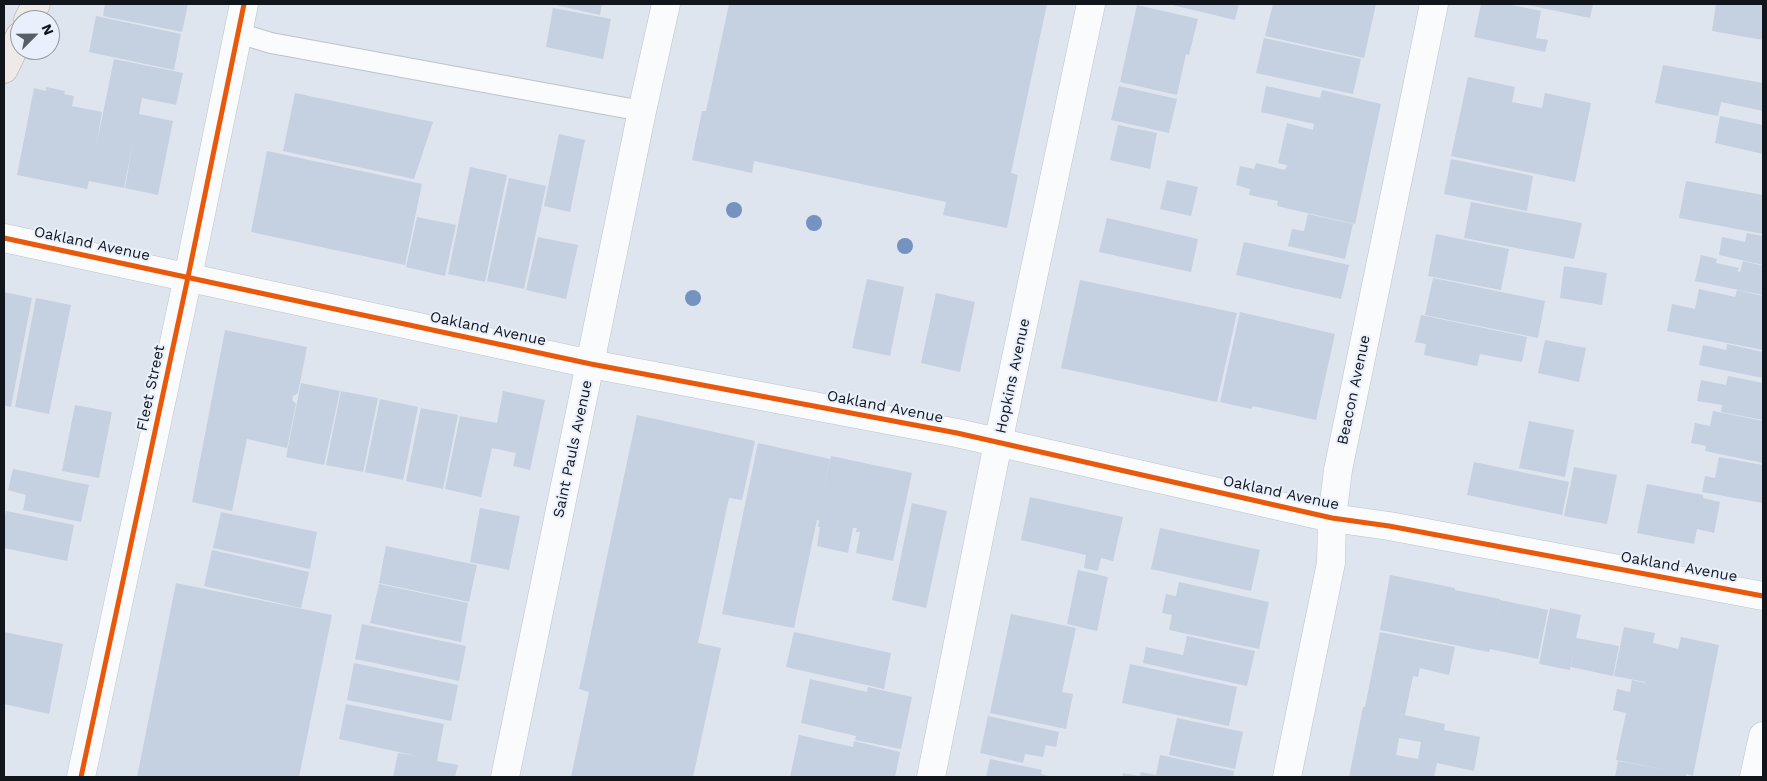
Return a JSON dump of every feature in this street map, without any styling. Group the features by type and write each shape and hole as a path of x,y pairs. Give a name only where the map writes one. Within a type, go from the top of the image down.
{"main road":[{"path":"4,70 10,57"}],"street":[{"name":"Fleet Street","path":"81,777 188,277 244,4"},
{"name":"Saint Pauls Avenue","path":"505,777 642,111 666,4"},
{"name":"Hopkins Avenue","path":"930,777 998,443 1091,4"},
{"name":"Beacon Avenue","path":"1287,777 1331,563 1332,518 1338,470 1434,4"},
{"name":"Oakland Avenue","path":"4,238 590,364 1041,451 1332,518 1389,526 1763,596"},
{"path":"1754,777 1763,736"}],"lane":[{"path":"238,33 272,43 642,111"}],"building":[{"path":"105,4 188,4 182,32 103,16"},
{"path":"551,4 602,4 600,15"},
{"path":"729,4 1047,4 1011,173 1018,175 1007,228 943,215 946,202 754,161 752,173 692,160 702,111 706,111"},
{"path":"1168,4 1239,4 1235,20"},
{"path":"1273,4 1376,4 1364,58 1265,36"},
{"path":"1481,4 1507,4 1541,11 1536,38 1548,40 1545,52 1474,37"},
{"path":"1523,4 1593,4 1590,18"},
{"path":"1716,4 1763,4 1763,40 1712,31"},
{"path":"1137,5 1198,19 1189,55 1186,54 1177,95 1120,82"},
{"path":"553,8 611,19 603,59 546,47"},
{"path":"96,16 181,34 174,70 89,52"},
{"path":"1264,38 1361,59 1353,94 1256,73"},
{"path":"114,59 183,73 176,105 142,98 139,114 173,121 158,195 125,188 133,141 124,188 89,181 87,189 17,175 34,88 46,91 46,87 65,91 64,94 74,96 72,106 102,112 96,147"},
{"path":"1663,65 1763,83 1763,111 1721,102 1718,116 1655,103"},
{"path":"1468,77 1515,87 1512,102 1542,108 1545,93 1591,103 1575,182 1451,156"},
{"path":"1119,86 1177,99 1169,133 1111,120"},
{"path":"1266,86 1320,98 1322,90 1381,104 1355,224 1277,206 1278,201 1249,195 1250,189 1236,185 1240,166 1254,169 1256,163 1285,170 1287,165 1278,163 1287,123 1313,130 1314,124 1261,112"},
{"path":"295,93 433,122 414,179 283,151"},
{"path":"1720,116 1763,125 1763,154 1715,143"},
{"path":"1118,125 1157,133 1150,169 1110,160"},
{"path":"559,134 585,140 570,212 544,206"},
{"path":"267,151 422,184 405,265 251,232"},
{"path":"1451,159 1533,176 1527,211 1444,194"},
{"path":"470,167 507,175 485,282 448,274"},
{"path":"509,178 546,186 524,289 487,281"},
{"path":"1167,180 1198,187 1191,216 1160,209"},
{"path":"1686,181 1763,195 1763,234 1679,218"},
{"path":"1471,202 1582,223 1574,259 1464,238"},
{"path":"1308,214 1353,224 1345,259 1288,246 1292,229 1304,231"},
{"path":"417,217 456,225 445,276 406,267"},
{"path":"1107,218 1198,239 1191,272 1099,252"},
{"path":"1747,233 1763,236 1763,265 1719,255 1722,237 1745,242"},
{"path":"1436,234 1509,249 1501,290 1428,276"},
{"path":"538,237 578,245 566,299 526,290"},
{"path":"1244,242 1349,265 1341,299 1236,275"},
{"path":"1701,255 1717,259 1716,263 1739,268 1737,271 1740,272 1743,261 1763,266 1763,295 1695,281"},
{"path":"1564,266 1607,273 1602,305 1560,298"},
{"path":"1433,278 1545,301 1538,338 1425,315"},
{"path":"867,279 904,287 890,356 852,348"},
{"path":"1080,280 1237,313 1217,402 1061,368"},
{"path":"1699,289 1735,297 1737,290 1763,296 1763,350 1667,331 1672,304 1695,309"},
{"path":"4,292 32,298 11,407 4,405"},
{"path":"936,293 975,302 960,372 921,363"},
{"path":"36,298 71,305 49,414 15,407"},
{"path":"1240,312 1335,334 1316,420 1253,406 1251,409 1220,402"},
{"path":"1421,315 1527,337 1522,362 1480,354 1477,366 1424,355 1426,344 1415,342"},
{"path":"225,330 307,347 298,393 293,396 292,400 296,404 287,448 247,439 232,511 192,502"},
{"path":"1545,340 1586,348 1579,382 1538,373"},
{"path":"1727,344 1763,352 1763,378 1699,365 1703,345 1726,350"},
{"path":"1728,376 1763,383 1763,420 1721,412 1722,405 1697,401 1701,380 1726,385"},
{"path":"301,383 340,391 324,465 286,457"},
{"path":"341,391 378,398 363,472 326,465"},
{"path":"503,391 545,400 530,470 513,466 516,453 492,448 481,497 445,489 460,416 497,423"},
{"path":"380,399 418,407 403,480 365,472"},
{"path":"75,405 112,412 99,478 62,471"},
{"path":"421,408 458,415 443,489 406,481"},
{"path":"1713,411 1763,421 1763,463 1705,451 1706,446 1691,443 1695,423 1710,426"},
{"path":"637,415 755,441 742,500 729,498 698,643 721,648 693,777 571,777 589,692 579,689"},
{"path":"1529,421 1574,430 1565,477 1519,468"},
{"path":"758,443 830,459 822,497 831,456 912,473 893,561 856,553 860,532 856,532 857,528 853,528 848,553 817,546 820,527 818,527 819,520 817,520 794,628 722,614"},
{"path":"1719,457 1763,465 1763,503 1702,492 1705,476 1715,478"},
{"path":"1474,462 1569,482 1562,515 1467,495"},
{"path":"1574,467 1617,475 1607,524 1564,516"},
{"path":"13,469 89,485 81,522 23,510 26,495 8,490"},
{"path":"1647,484 1703,495 1703,498 1720,502 1714,533 1697,529 1694,544 1637,533"},
{"path":"1030,497 1123,517 1113,561 1101,558 1098,571 1084,568 1086,555 1021,540"},
{"path":"912,503 947,511 926,608 892,600"},
{"path":"480,508 520,516 509,570 470,562"},
{"path":"6,511 74,525 67,561 4,548"},
{"path":"221,512 317,532 310,569 213,548"},
{"path":"1160,528 1260,550 1251,591 1151,569"},
{"path":"386,546 477,565 469,602 379,583"},
{"path":"212,550 309,572 301,608 204,586"},
{"path":"1078,570 1108,577 1097,631 1067,624"},
{"path":"1390,575 1500,599 1491,645 1500,600 1548,610 1538,659 1490,649 1489,652 1380,630"},
{"path":"1179,582 1269,602 1259,649 1169,630 1172,615 1162,613 1166,594 1176,596"},
{"path":"176,583 332,615 299,777 137,777"},
{"path":"379,584 468,603 461,642 370,623"},
{"path":"1550,608 1581,615 1576,638 1619,646 1613,676 1571,667 1574,649 1570,670 1539,664"},
{"path":"1011,614 1076,628 1062,692 1073,694 1066,729 990,713"},
{"path":"362,624 466,646 459,681 355,659"},
{"path":"1624,627 1655,633 1653,643 1678,649 1681,637 1719,645 1693,776 1686,774 1686,777 1615,777 1618,761 1677,772 1616,760 1626,713 1613,710 1617,689 1630,692 1632,680 1645,683 1647,672 1645,682 1614,676"},
{"path":"4,632 63,644 49,714 4,704"},
{"path":"794,632 891,653 884,689 786,667"},
{"path":"1380,632 1455,647 1449,675 1420,668 1418,677 1413,676 1405,715 1386,711 1445,724 1444,730 1480,737 1474,771 1437,763 1434,777 1349,777 1363,707 1365,707","holes":["1399,738 1421,742 1418,759 1396,755"]},
{"path":"1187,636 1255,651 1247,686 1143,663 1146,647 1183,655"},
{"path":"354,663 458,685 451,721 347,700"},
{"path":"1130,664 1237,687 1229,726 1122,703"},
{"path":"810,679 867,692 868,687 912,697 901,749 855,740 856,736 801,723"},
{"path":"346,704 444,724 437,761 458,765 455,777 393,777 398,753 417,756 339,739"},
{"path":"988,716 1059,732 1056,747 1046,745 1043,757 1025,754 1023,763 980,753"},
{"path":"1177,718 1243,732 1235,769 1169,755"},
{"path":"799,735 853,747 854,741 900,752 895,777 790,777"},
{"path":"1160,755 1234,771 1233,777 1139,777 1141,772 1156,775"},
{"path":"990,759 1042,770 1041,774 1052,777 986,777"},
{"path":"1123,773 1139,776 1139,777 1122,777"}],"cycle path":[{"path":"81,777 188,277 244,4"},
{"path":"4,238 591,364 957,433 1332,518 1389,526 1763,596"}]}
